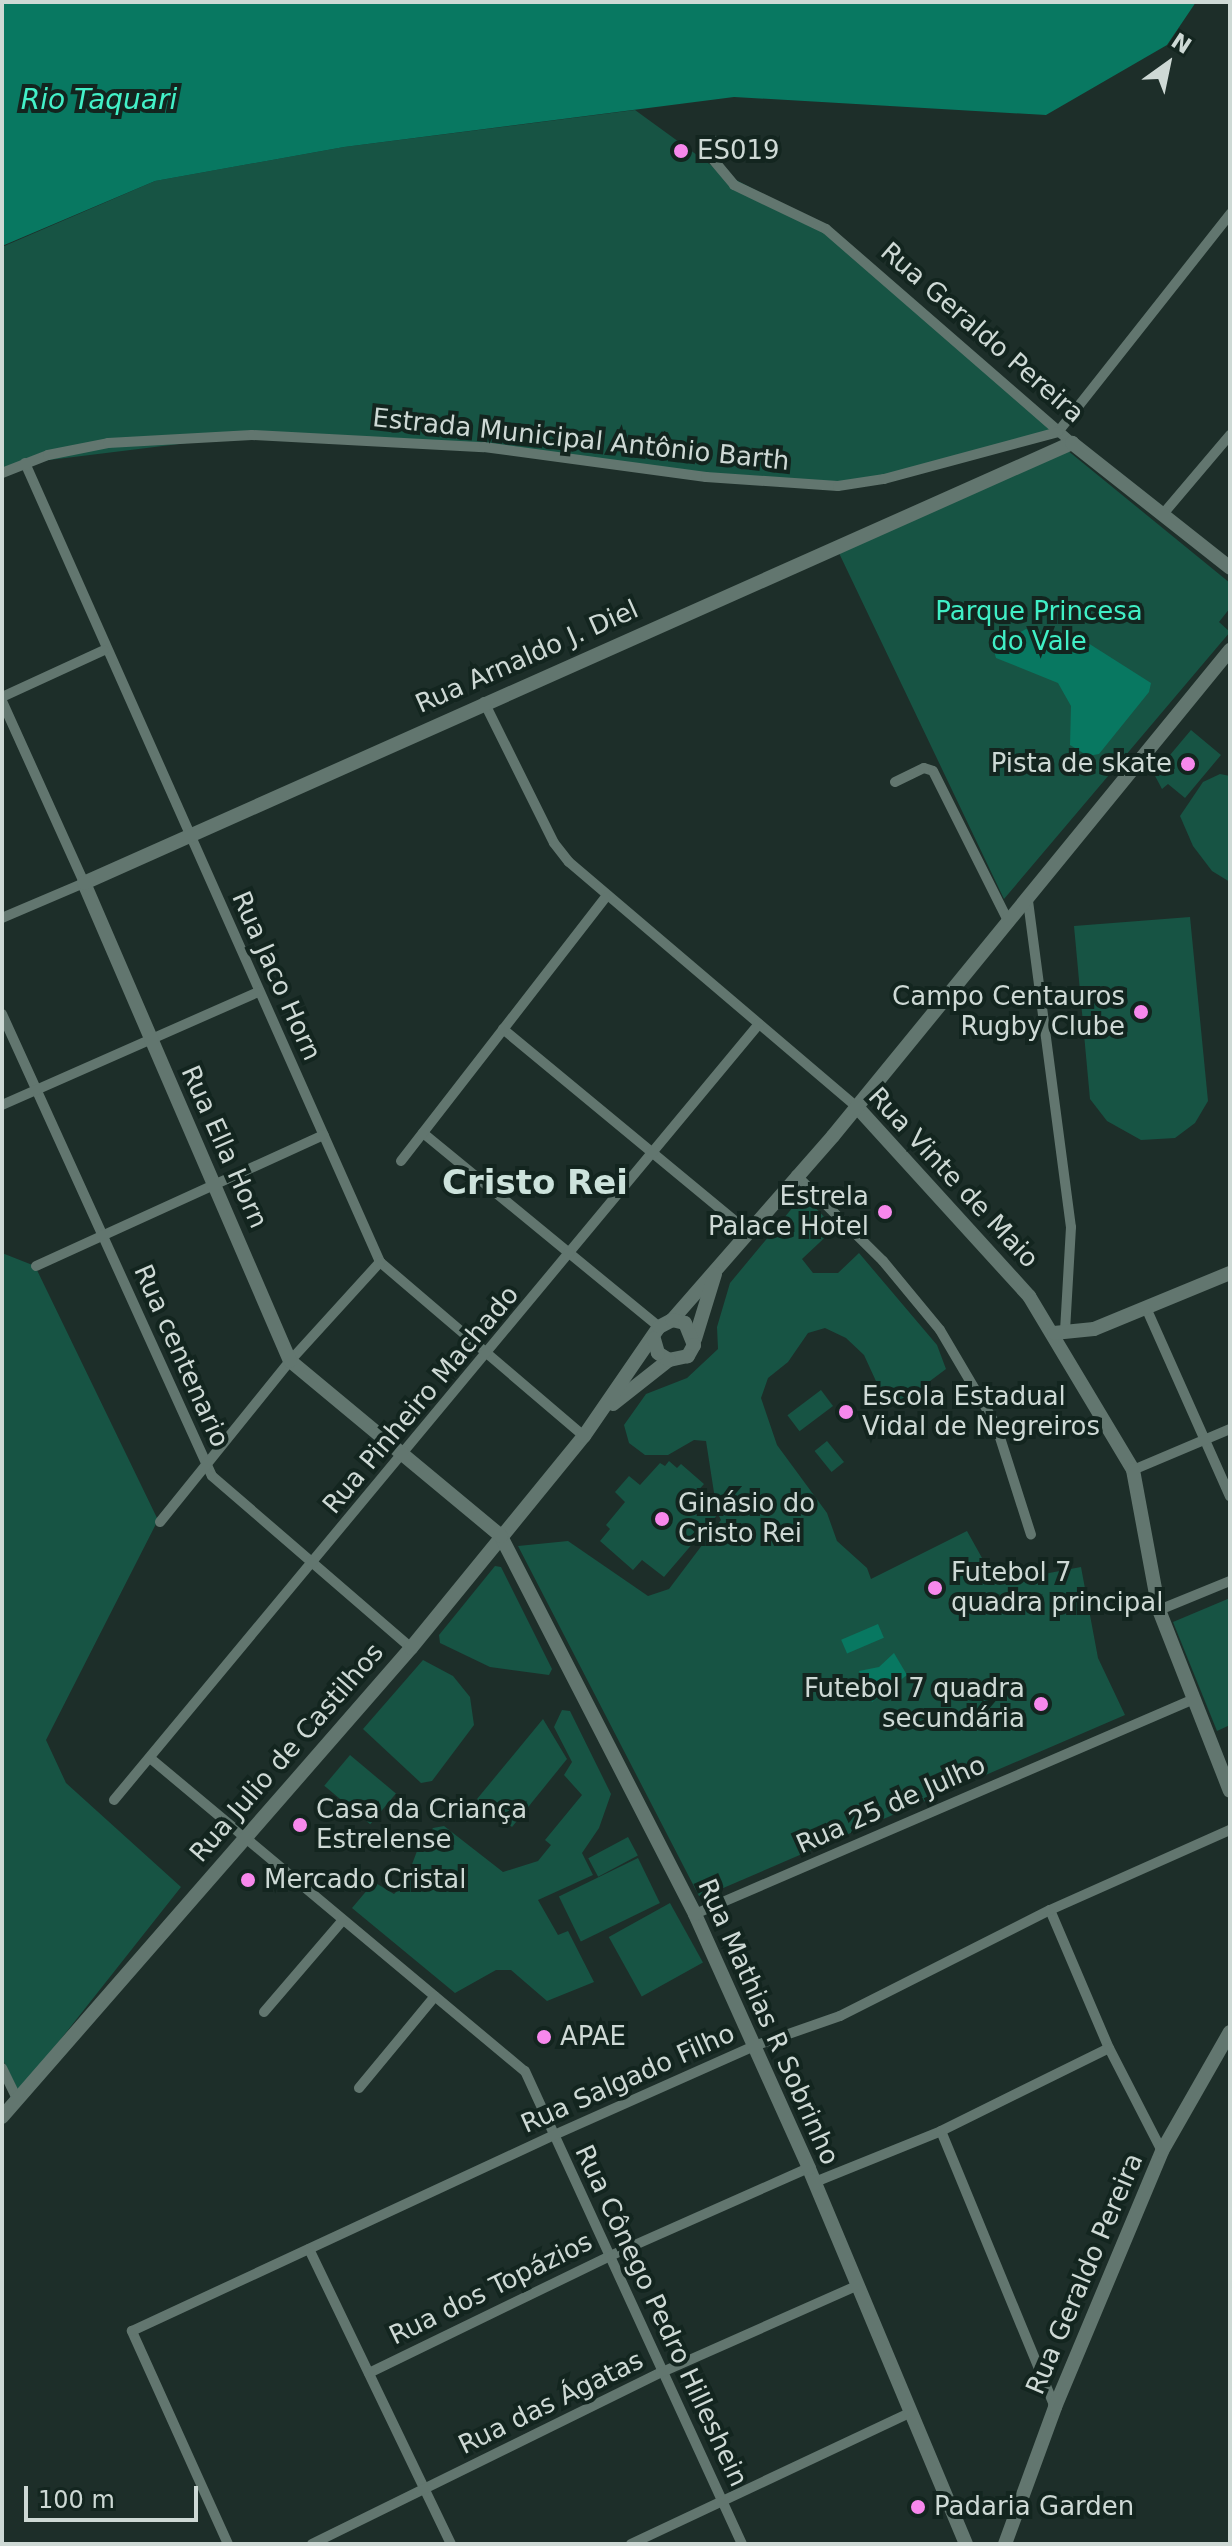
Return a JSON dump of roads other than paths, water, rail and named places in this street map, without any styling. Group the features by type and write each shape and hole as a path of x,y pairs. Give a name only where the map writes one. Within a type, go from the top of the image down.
{"main road":[{"name":"Rua Geraldo Pereira","path":"1072,443 1230,568"},
{"name":"Rua Arnaldo J. Diel","path":"84,883 484,702 1072,443"},
{"name":"Rua Julio de Castilhos","path":"2,2117 411,1648 584,1436 662,1329 857,1107 1225,660 1230,650"},
{"name":"Rua Ella Horn","path":"84,883 290,1361 405,1452 501,1536"},
{"name":"Rua Vinte de Maio","path":"857,1107 1060,1332 1133,1470 1159,1610 1230,1791"},
{"name":"Rua Julio de Castilhos","path":"695,1339 717,1267"},
{"path":"1060,1332 1094,1329 1147,1310 1230,1273"},
{"path":"685,1323 695,1339 688,1356 669,1360 658,1353 662,1329 685,1323"},
{"name":"Rua Julio de Castilhos","path":"600,1414 669,1360"},
{"name":"Rua Mathias R Sobrinho","path":"501,1536 695,1914 812,2175 965,2543"},
{"name":"Rua Geraldo Pereira","path":"1005,2544 1055,2407 1162,2151 1230,2032"}],"street":[{"name":"Rua Geraldo Pereira","path":"713,140 710,156 734,185 826,229 1072,443"},
{"path":"1058,432 1230,214"},
{"name":"Estrada Municipal Antônio Barth","path":"2,473 25,463 108,443 252,435 484,447 706,477 838,486 884,479 1058,432"},
{"path":"1163,514 1230,435"},
{"name":"Rua Jaco Horn","path":"25,463 104,650 380,1262 584,1436"},
{"path":"2,699 104,650"},
{"name":"Rua Ella Horn","path":"2,699 84,883"},
{"name":"Rua Vinte de Maio","path":"484,702 554,843 605,898 857,1107"},
{"path":"895,782 924,768 933,771 1009,923"},
{"name":"Rua Arnaldo J. Diel","path":"2,918 84,883"},
{"path":"401,1161 605,898"},
{"path":"1028,901 1071,1227 1060,1332"},
{"path":"2,1105 258,992"},
{"name":"Rua centenario","path":"2,1014 205,1465 313,1565 411,1648"},
{"name":"Rua Pinheiro Machado","path":"114,1800 313,1565 485,1354 573,1254 759,1024"},
{"path":"503,1029 747,1231"},
{"path":"423,1133 662,1329"},
{"path":"36,1266 324,1135"},
{"path":"796,1175 883,1261 940,1330 996,1425 1031,1535"},
{"path":"160,1522 290,1361 380,1262"},
{"path":"1147,1310 1202,1440 1230,1496"},
{"path":"1133,1470 1230,1429"},
{"path":"1159,1610 1230,1581"},
{"name":"Rua 25 de Julho","path":"695,1914 1194,1699"},
{"name":"Rua Cônego Pedro Hilleshein","path":"150,1758 525,2071 660,2373 724,2500 742,2544"},
{"name":"Rua Salgado Filho","path":"228,2544 132,2331 754,2046 840,2016 1050,1910 1230,1830"},
{"path":"1050,1910 1109,2048 1162,2151"},
{"path":"264,2012 342,1921"},
{"path":"359,2088 435,1996"},
{"name":"Rua dos Topázios","path":"369,2373 610,2256 812,2175 941,2131 1109,2048"},
{"path":"2,2068 17,2099"},
{"path":"941,2131 1055,2407"},
{"path":"309,2249 451,2544"},
{"name":"Rua das Ágatas","path":"312,2544 660,2373 856,2286"},
{"path":"631,2544 911,2412"}],"water":[{"name":"Rio Taquari","path":"2,2 1196,2 1167,45 1046,115 734,97 344,147 155,181 2,246"},
{"path":"1026,629 1088,643 1151,683 1149,692 1099,754 1088,756 1070,745 1071,706 1058,683 996,658 994,651 1001,643"},
{"path":"878,1624 884,1638 847,1653 841,1640"},
{"path":"894,1653 907,1675 872,1702 859,1671 879,1667"}],"place":[{"name":"ES019","path":"681,151"},
{"name":"Pista de skate","path":"1188,764"},
{"name":"Campo Centauros Rugby Clube","path":"1141,1012"},
{"name":"Estrela Palace Hotel","path":"885,1212"},
{"name":"Escola Estadual Vidal de Negreiros","path":"846,1412"},
{"name":"Ginásio do Cristo Rei","path":"662,1519"},
{"name":"Futebol 7 quadra principal","path":"935,1588"},
{"name":"Futebol 7 quadra secundária","path":"1041,1704"},
{"name":"Casa da Criança Estrelense","path":"300,1825"},
{"name":"Mercado Cristal","path":"248,1880"},
{"name":"APAE","path":"544,2037"},
{"name":"Padaria Garden","path":"918,2507"}],"district":[{"name":"Cristo Rei","path":"535,1183"}],"park label":[{"name":"Parque Princesa do Vale","path":"1039,627"}]}
